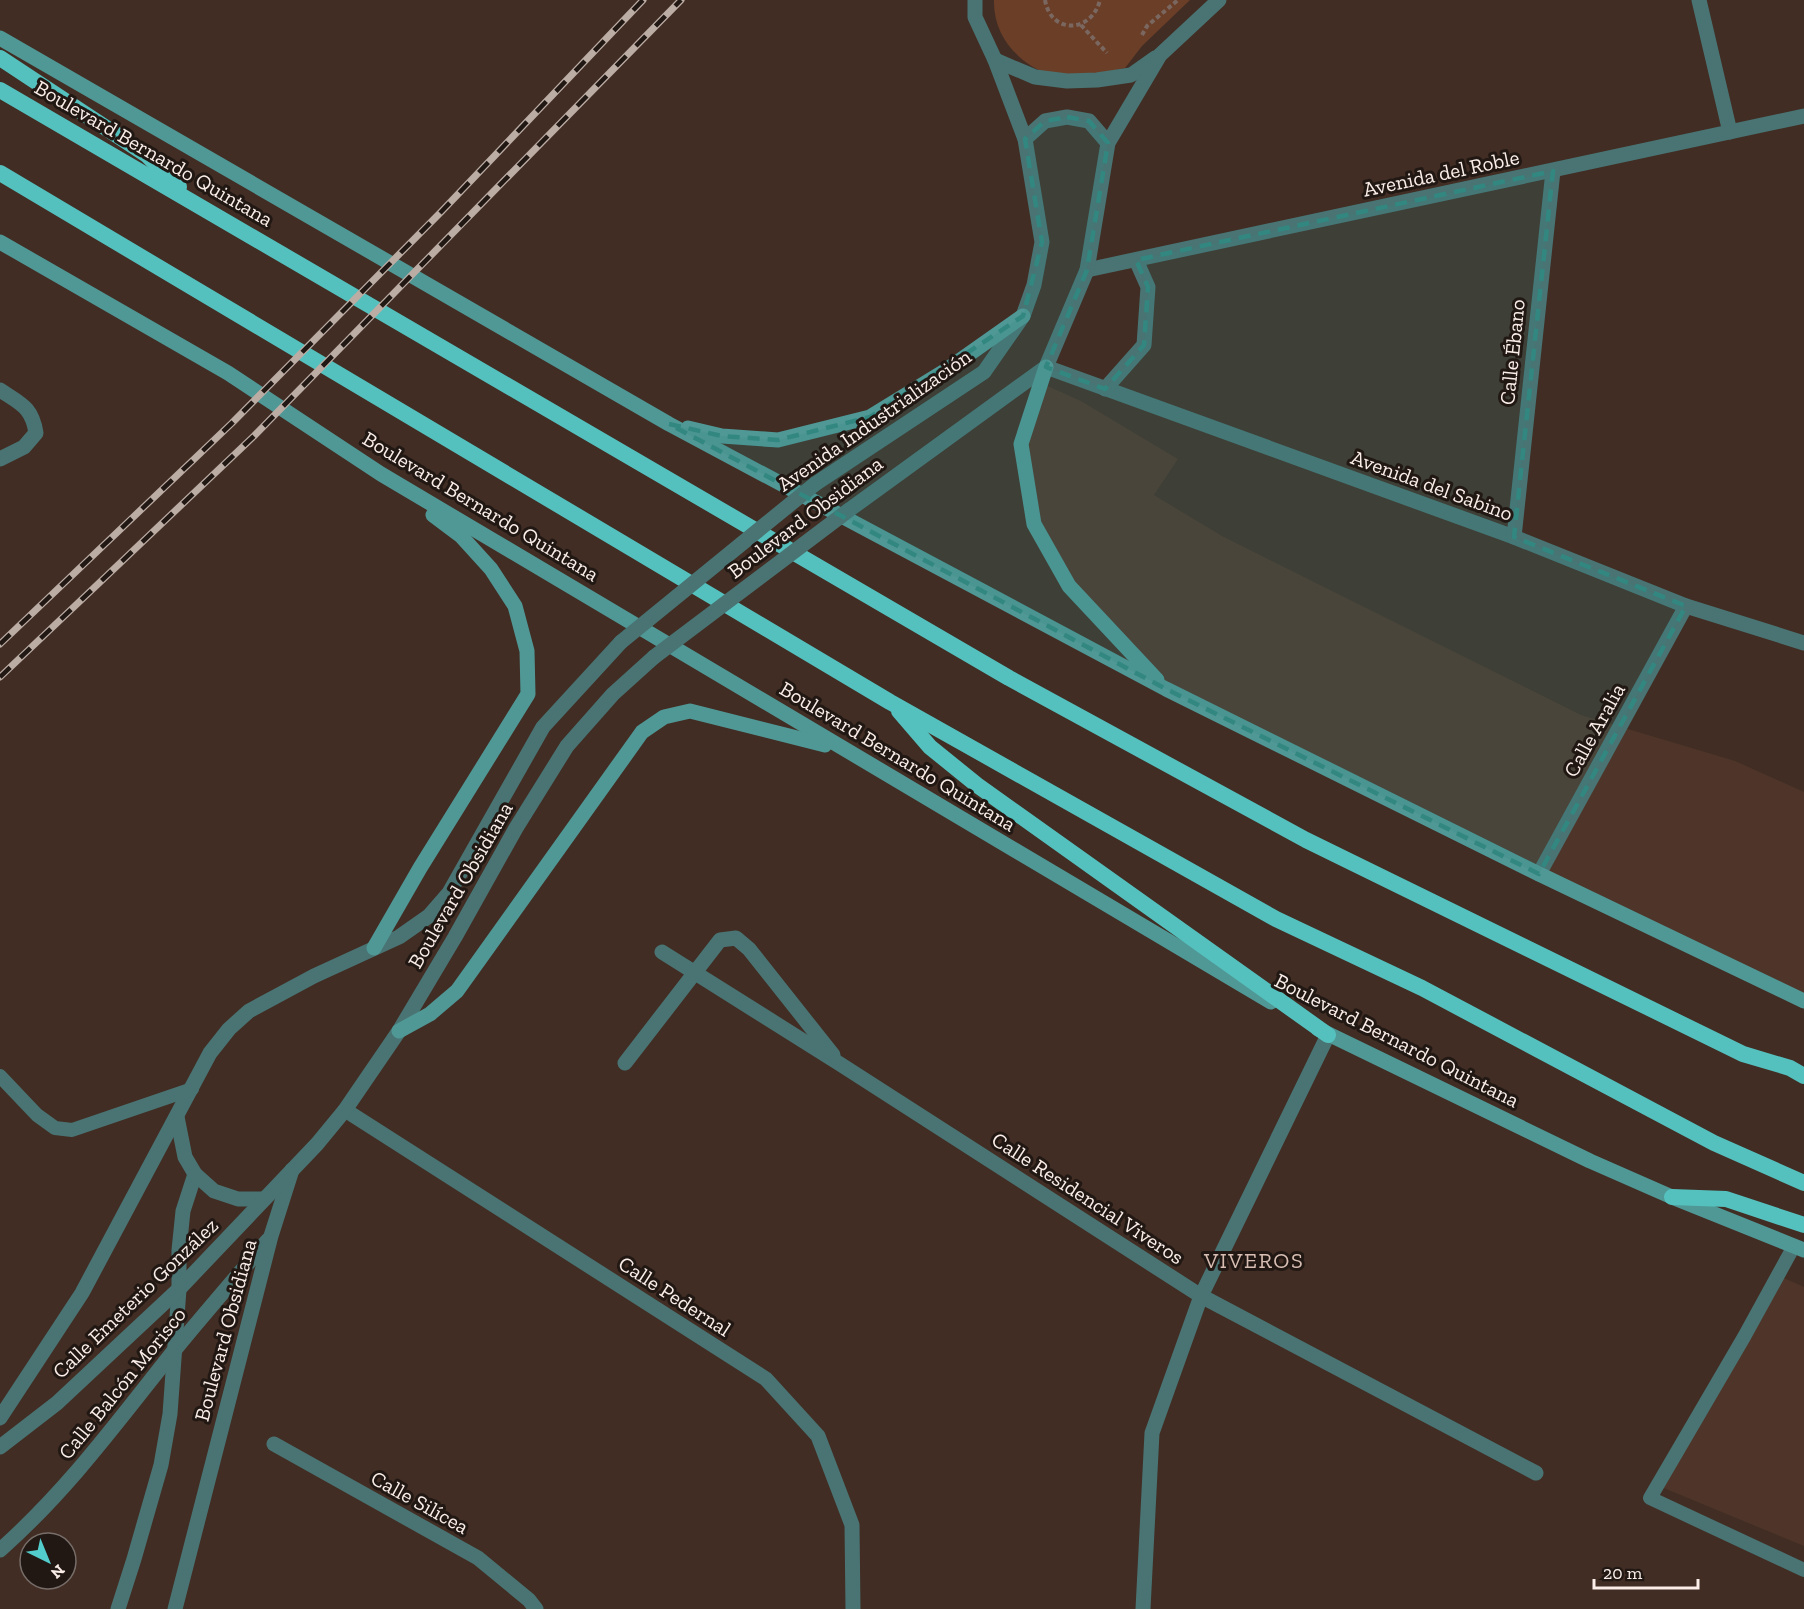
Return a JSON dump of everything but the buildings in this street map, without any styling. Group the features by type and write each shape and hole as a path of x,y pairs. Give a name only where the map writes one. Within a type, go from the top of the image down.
{"highway":[{"path":"0,58 147,155 195,203"},
{"name":"Boulevard Bernardo Quintana","path":"0,90 1009,678 1265,818 1743,1054 1790,1068 1804,1076"},
{"name":"Boulevard Bernardo Quintana","path":"0,173 890,702 1276,919 1422,988 1714,1143 1804,1183"},
{"path":"890,702 930,747 977,786 1328,1035"},
{"path":"1672,1197 1726,1199 1804,1224"}],"main road":[{"name":"Boulevard Bernardo Quintana","path":"0,38 669,424 1166,689 1539,874 1804,1001"},
{"name":"Boulevard Bernardo Quintana","path":"0,242 228,373 381,474 1328,1035 1590,1161 1799,1248"},
{"path":"669,424 722,436 778,440 870,417 945,371 1023,316"},
{"path":"1046,367 1021,444 1034,524 1069,586 1166,689"},
{"path":"374,948 420,868 528,694 527,651 515,606 491,568 461,536 381,474"},
{"path":"399,1031 430,1014 457,991 642,732 664,717 690,711 841,748"}],"street":[{"name":"Avenida Industrialización","path":"621,642 815,484 984,372 1023,316 1034,285 1042,242 1025,139 995,60 975,17 975,0"},
{"path":"995,60 1035,77 1067,81 1097,80 1131,75 1160,55 1219,0"},
{"path":"1699,0 1730,132"},
{"path":"1046,367 1087,270 1108,143 1160,55"},
{"name":"Avenida del Roble","path":"1087,270 1804,116"},
{"path":"1025,139 1045,121 1067,117 1089,121 1108,143"},
{"name":"Calle Ébano","path":"1514,537 1553,171"},
{"path":"1105,389 1144,345 1148,287 1136,260"},
{"name":"Avenida del Sabino","path":"1046,367 1514,537 1686,606 1804,643"},
{"name":"Boulevard Obsidiana","path":"175,1609 272,1236 292,1170 345,1110 399,1031 516,828 567,746 613,694 654,657 849,510 1046,367"},
{"path":"0,390 20,403 33,416 36,433 24,447 0,459"},
{"name":"Calle Aralia","path":"1539,874 1686,606"},
{"name":"Boulevard Obsidiana","path":"0,1418 82,1293 210,1053 229,1029 249,1011 314,976 399,937 429,916 449,893 543,727 621,642"},
{"path":"625,1063 720,940 736,938 749,948 840,1064"},
{"name":"Calle Residencial Viveros","path":"662,952 1201,1296 1536,1473"},
{"path":"1146,1608 1152,1432 1201,1296 1328,1035"},
{"name":"Calle Pedernal","path":"345,1110 766,1379 818,1436 852,1525 853,1609"},
{"path":"177,1117 185,1157 195,1174 214,1191 238,1200 263,1199"},
{"name":"Calle Emeterio González","path":"0,1448 57,1403 180,1289 292,1170"},
{"name":"Boulevard Obsidiana","path":"118,1609 135,1560 162,1465 170,1414 180,1289 178,1250 182,1221 195,1174"},
{"name":"Calle Balcón Morisco","path":"0,1550 30,1523 85,1464 174,1350 272,1236"},
{"name":"Calle Silícea","path":"274,1444 478,1558 529,1600 536,1609"}],"lane":[{"path":"0,1076 37,1115 55,1128 72,1130 192,1089"},
{"path":"1799,1248 1650,1498 1804,1570"}],"path":[{"path":"1045,0 1047,10 1055,20 1068,26 1081,25 1094,16 1100,0"},
{"path":"1139,41 1147,26 1178,0"},
{"path":"1081,25 1131,75"}],"highlighted area":[{"path":"1067,117 1089,121 1108,143 1087,270 1046,367 1105,389 1144,345 1148,287 1136,260 1553,171 1514,537 1686,606 1539,874 1166,689 669,424 722,436 778,440 870,417 1023,316 1042,242 1025,139 1045,121"}],"shaded area":[{"path":"994,0 1190,0 1142,46 1125,68 1087,77 1065,79 1036,69 1017,54 1002,35"},
{"path":"1041,383 1081,401 1178,459 1154,495 1222,536 1581,715 1735,761 1804,792 1804,1001 1166,689 1069,586 1034,524 1021,444"},
{"path":"1777,1275 1804,1287 1804,1546 1659,1486"}],"railway":[{"path":"0,644 232,423 441,212 643,0"},
{"path":"0,677 254,436 681,0"}],"district":[{"name":"VIVEROS","path":"1254,1260"}]}
